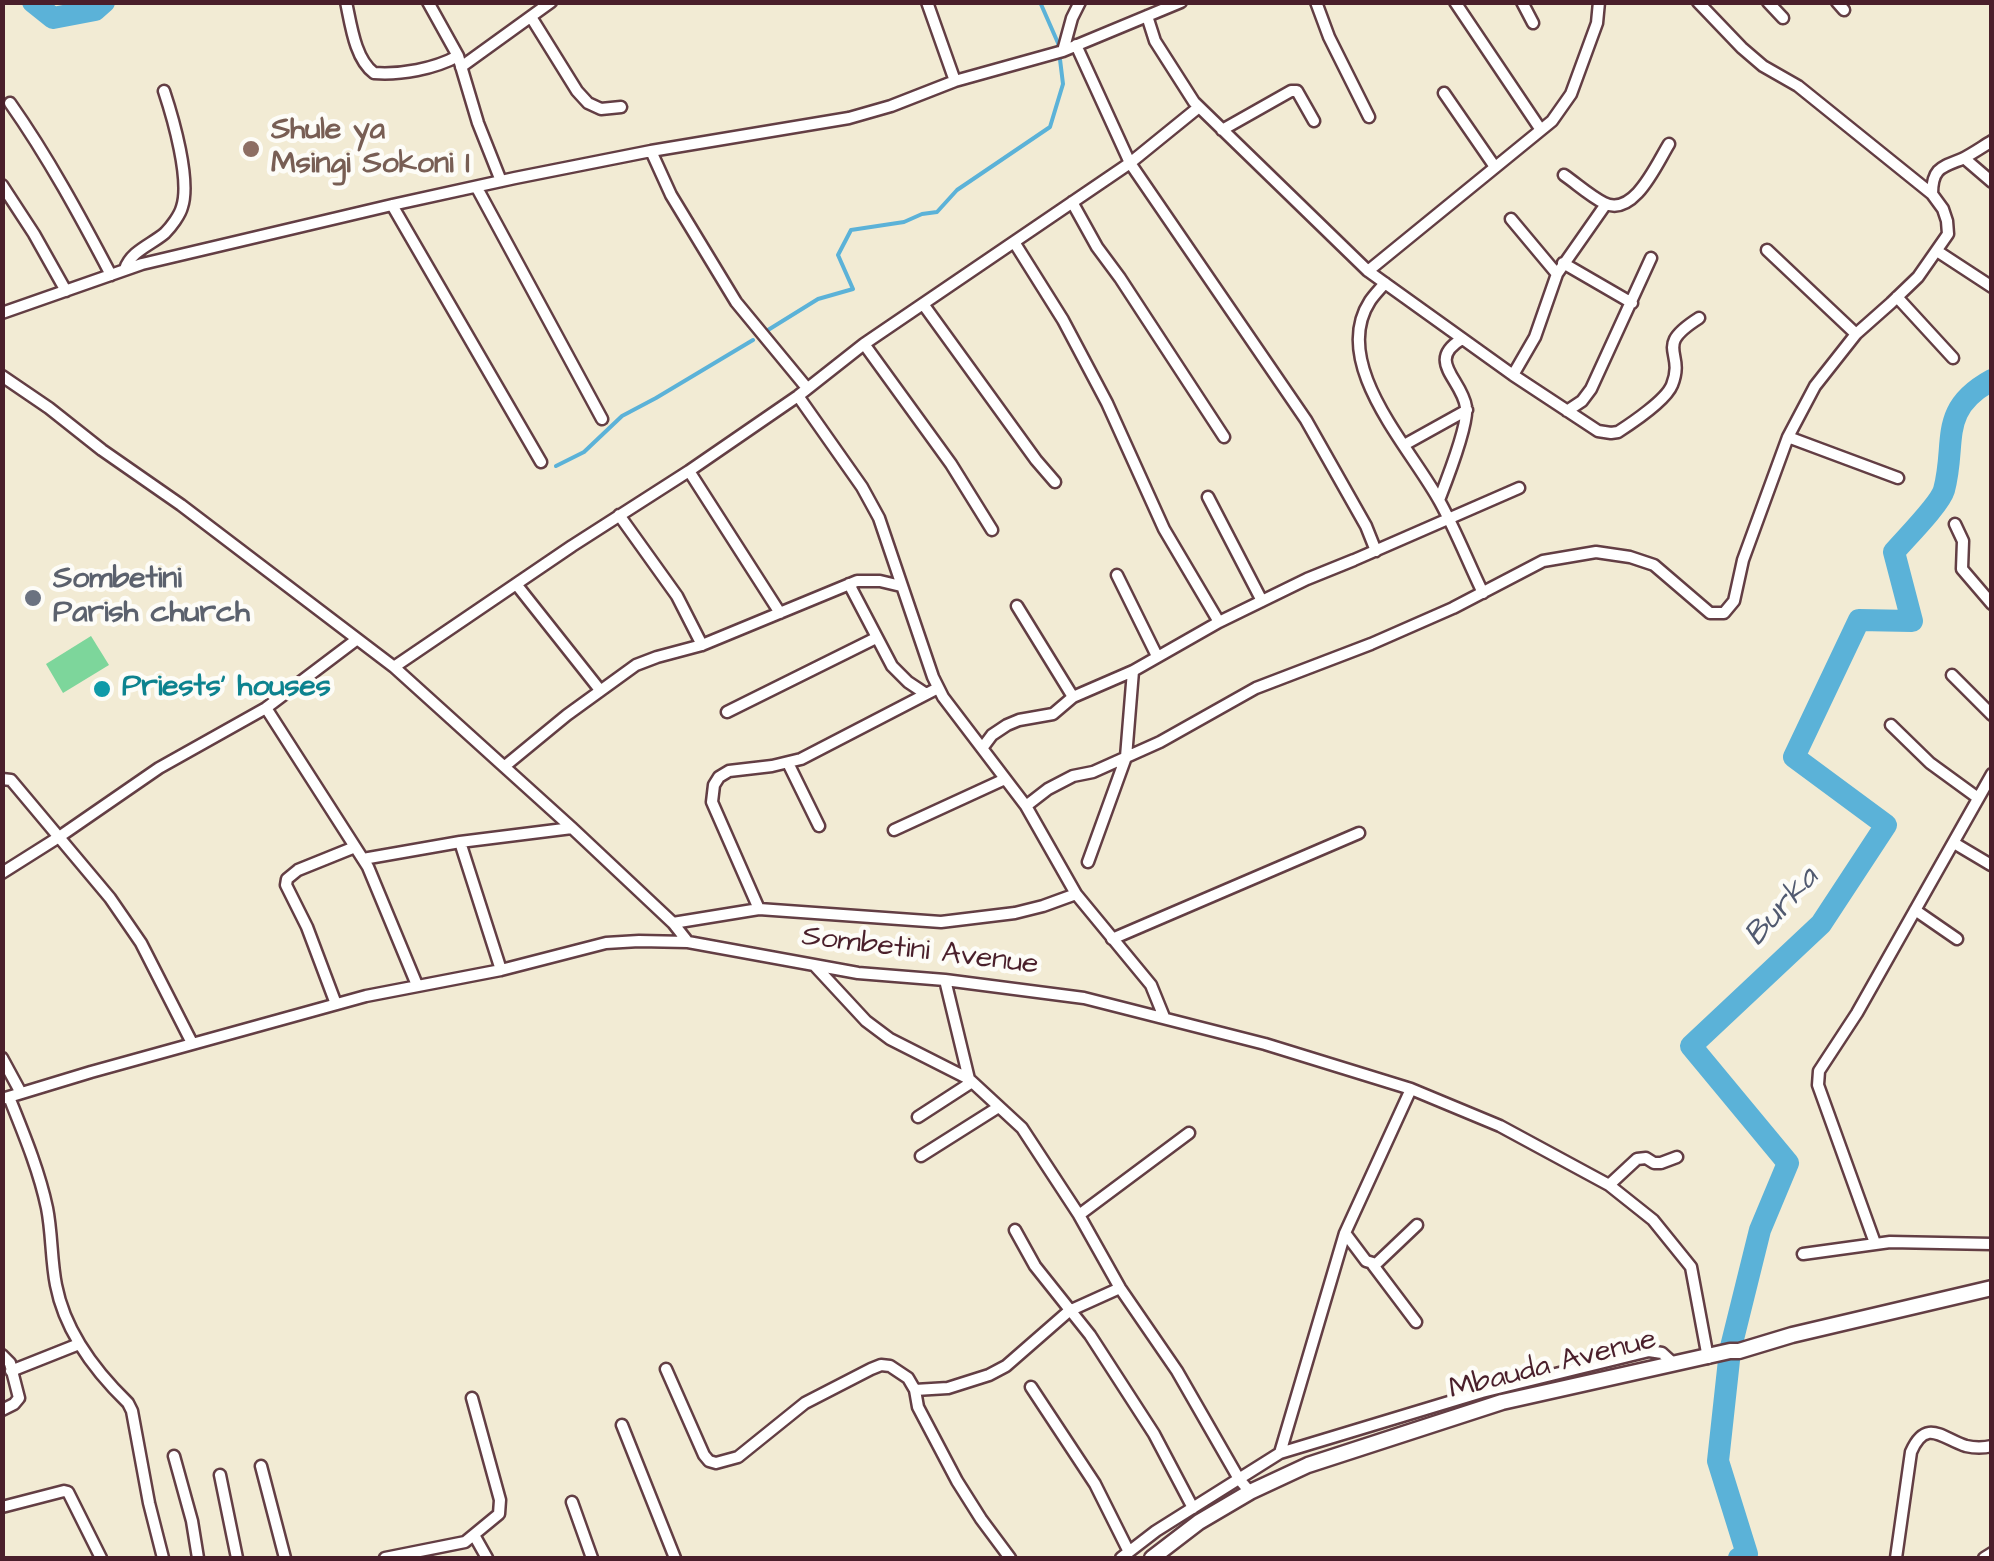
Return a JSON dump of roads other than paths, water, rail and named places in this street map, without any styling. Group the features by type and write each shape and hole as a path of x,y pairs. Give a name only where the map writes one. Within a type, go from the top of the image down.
{"street":[{"path":"346,2 359,52 366,68 374,73 459,61 552,2"},
{"path":"428,2 459,61 501,181"},
{"path":"927,2 955,81"},
{"path":"1059,52 1080,2"},
{"path":"2,313 125,269 392,206 651,151 850,118 955,81 1059,52 1181,2"},
{"path":"1316,2 1369,117"},
{"path":"1455,2 1542,130"},
{"path":"1522,2 1533,23"},
{"path":"1368,271 1552,121 1571,94 1596,23 1599,2"},
{"path":"1026,806 1058,783 1160,742 1256,688 1371,644 1544,561 1596,552 1630,557 1654,565 1710,614 1724,614 1734,601 1743,560 1788,437 1815,386 1856,334 1918,276 1948,234 1943,209 1932,194 1798,86 1742,48 1698,2"},
{"path":"1768,2 1783,18"},
{"path":"1152,14 1150,31 1199,108 1368,271 1567,412 1605,433 1618,432 1670,390 1675,337 1699,318"},
{"path":"531,17 588,103 600,109 621,107"},
{"path":"1076,45 1130,163 1306,420 1376,551"},
{"path":"1222,130 1297,90 1314,120"},
{"path":"125,269 135,253 168,230 182,206 184,182 177,136 164,91"},
{"path":"1444,94 1495,168"},
{"path":"10,103 32,134 111,275"},
{"path":"394,667 690,471 864,344 1130,163 1199,108"},
{"path":"1932,194 1935,174 1946,164 1964,158 1992,140"},
{"path":"1564,175 1606,204 1618,205 1639,192 1669,144"},
{"path":"651,151 671,195 736,302 802,392 873,506 938,688 1026,806 1076,894 1151,985 1164,1017"},
{"path":"1964,158 1992,182"},
{"path":"2,186 66,292"},
{"path":"478,188 602,420"},
{"path":"1072,202 1224,437"},
{"path":"1512,375 1535,337 1563,262 1606,204"},
{"path":"392,206 540,462"},
{"path":"1511,219 1557,274"},
{"path":"1014,242 1063,320 1108,404 1164,529 1219,622"},
{"path":"1767,250 1856,334"},
{"path":"1937,252 1992,287"},
{"path":"1567,412 1591,389 1651,258"},
{"path":"1563,262 1632,303"},
{"path":"1385,283 1370,301 1359,334 1365,376 1439,500 1483,592"},
{"path":"1897,298 1954,358"},
{"path":"923,304 1055,482"},
{"path":"1439,500 1468,410 1446,368 1445,356 1462,339"},
{"path":"864,344 951,464 992,530"},
{"path":"2,376 394,667 572,828 688,942"},
{"path":"1404,445 1468,410"},
{"path":"1788,437 1898,478"},
{"path":"690,471 780,613"},
{"path":"982,747 1007,725 1052,714 1074,697 1133,671 1306,579 1519,488"},
{"path":"1208,497 1262,601"},
{"path":"620,516 677,596 702,645"},
{"path":"1954,524 1963,541 1962,569 1992,604"},
{"path":"1117,575 1157,656"},
{"path":"505,766 600,690 645,660 702,645 849,584 868,580 901,586"},
{"path":"516,584 600,690"},
{"path":"849,584 899,674 926,694"},
{"path":"1016,606 1074,697"},
{"path":"727,712 876,638"},
{"path":"2,873 158,768 266,708 356,640"},
{"path":"1088,862 1126,757 1133,671"},
{"path":"1952,675 1992,715"},
{"path":"759,910 712,802 719,777 728,771 788,764 938,688"},
{"path":"266,708 368,867 417,984"},
{"path":"1892,725 1930,763 1978,798"},
{"path":"788,764 819,826"},
{"path":"1875,1243 1818,1085 1819,1071 1857,1013 1992,774"},
{"path":"894,830 1005,778"},
{"path":"2,779 11,780 110,898 141,943 192,1043"},
{"path":"362,859 572,828"},
{"path":"1112,938 1359,833"},
{"path":"460,842 502,970"},
{"path":"1954,844 1991,865"},
{"path":"336,1004 286,885 298,870 355,848"},
{"path":"673,924 759,910 941,922 1015,913 1076,894"},
{"path":"1915,910 1957,939"},
{"name":"Sombetini Avenue","path":"6,1098 336,1004 606,944 688,942 858,973 1084,998 1265,1044 1411,1088 1500,1126 1609,1185 1653,1220 1691,1267 1708,1358"},
{"path":"814,966 866,1021 890,1039 970,1081 1022,1128 1250,1492"},
{"path":"944,980 970,1081"},
{"path":"2,1058 21,1093"},
{"path":"918,1117 970,1081"},
{"path":"1280,1453 1345,1232 1411,1088"},
{"path":"6,1098 38,1174 49,1222 56,1287 70,1330 130,1407 163,1558"},
{"path":"921,1156 997,1108"},
{"path":"1079,1215 1189,1134"},
{"path":"1609,1185 1637,1159 1660,1163 1677,1157"},
{"path":"1372,1264 1380,1262 1418,1226"},
{"path":"1014,1230 1035,1266 1090,1335 1154,1434 1193,1508"},
{"path":"1345,1232 1416,1322"},
{"path":"1803,1254 1890,1242 1992,1244"},
{"path":"915,1390 948,1388 989,1376 1006,1366 1068,1310 1120,1288"},
{"name":"Mbauda Avenue","path":"1152,1558 1200,1522 1250,1492 1308,1465 1502,1402 1740,1352 1792,1335 1992,1288"},
{"path":"11,1371 80,1344"},
{"path":"1031,1388 1095,1484 1125,1555 1156,1531 1280,1453 1465,1397 1649,1351 1662,1354 1674,1364"},
{"path":"2,1355 10,1363 18,1398 2,1410"},
{"path":"666,1369 704,1455 716,1463 738,1458 804,1403 856,1375 882,1365 898,1371 915,1390 918,1407 950,1468 1010,1558"},
{"path":"386,1558 465,1542 499,1514 501,1508 472,1398"},
{"path":"622,1425 675,1558"},
{"path":"1896,1558 1915,1444 1924,1435 1935,1432 1974,1448 1992,1446"},
{"path":"174,1456 198,1558"},
{"path":"262,1466 285,1558"},
{"path":"220,1475 237,1558"},
{"path":"2,1507 68,1492 101,1558"},
{"path":"572,1502 592,1558"},
{"path":"474,1535 486,1558"},
{"path":"1984,1558 1992,1553"}],"waterway":[{"path":"33,2 53,18 95,10 104,2"},
{"path":"768,330 818,299 853,289 838,255 851,230 904,222 937,212 957,190 1050,127 1063,84 1058,43 1040,2"},
{"path":"556,466 584,452 622,416 753,340"},
{"name":"Burka","path":"1739,1558 1747,1554 1718,1461 1730,1351 1760,1230 1788,1163 1691,1046 1821,924 1886,825 1794,757 1859,620 1912,621 1894,552 1944,490 1956,415 1975,391 1992,380"}],"place":[{"name":"Shule ya Msingi Sokoni I","path":"251,149"},
{"name":"Sombetini Parish church","path":"33,598"},
{"name":"Priests' houses","path":"102,689"}]}
